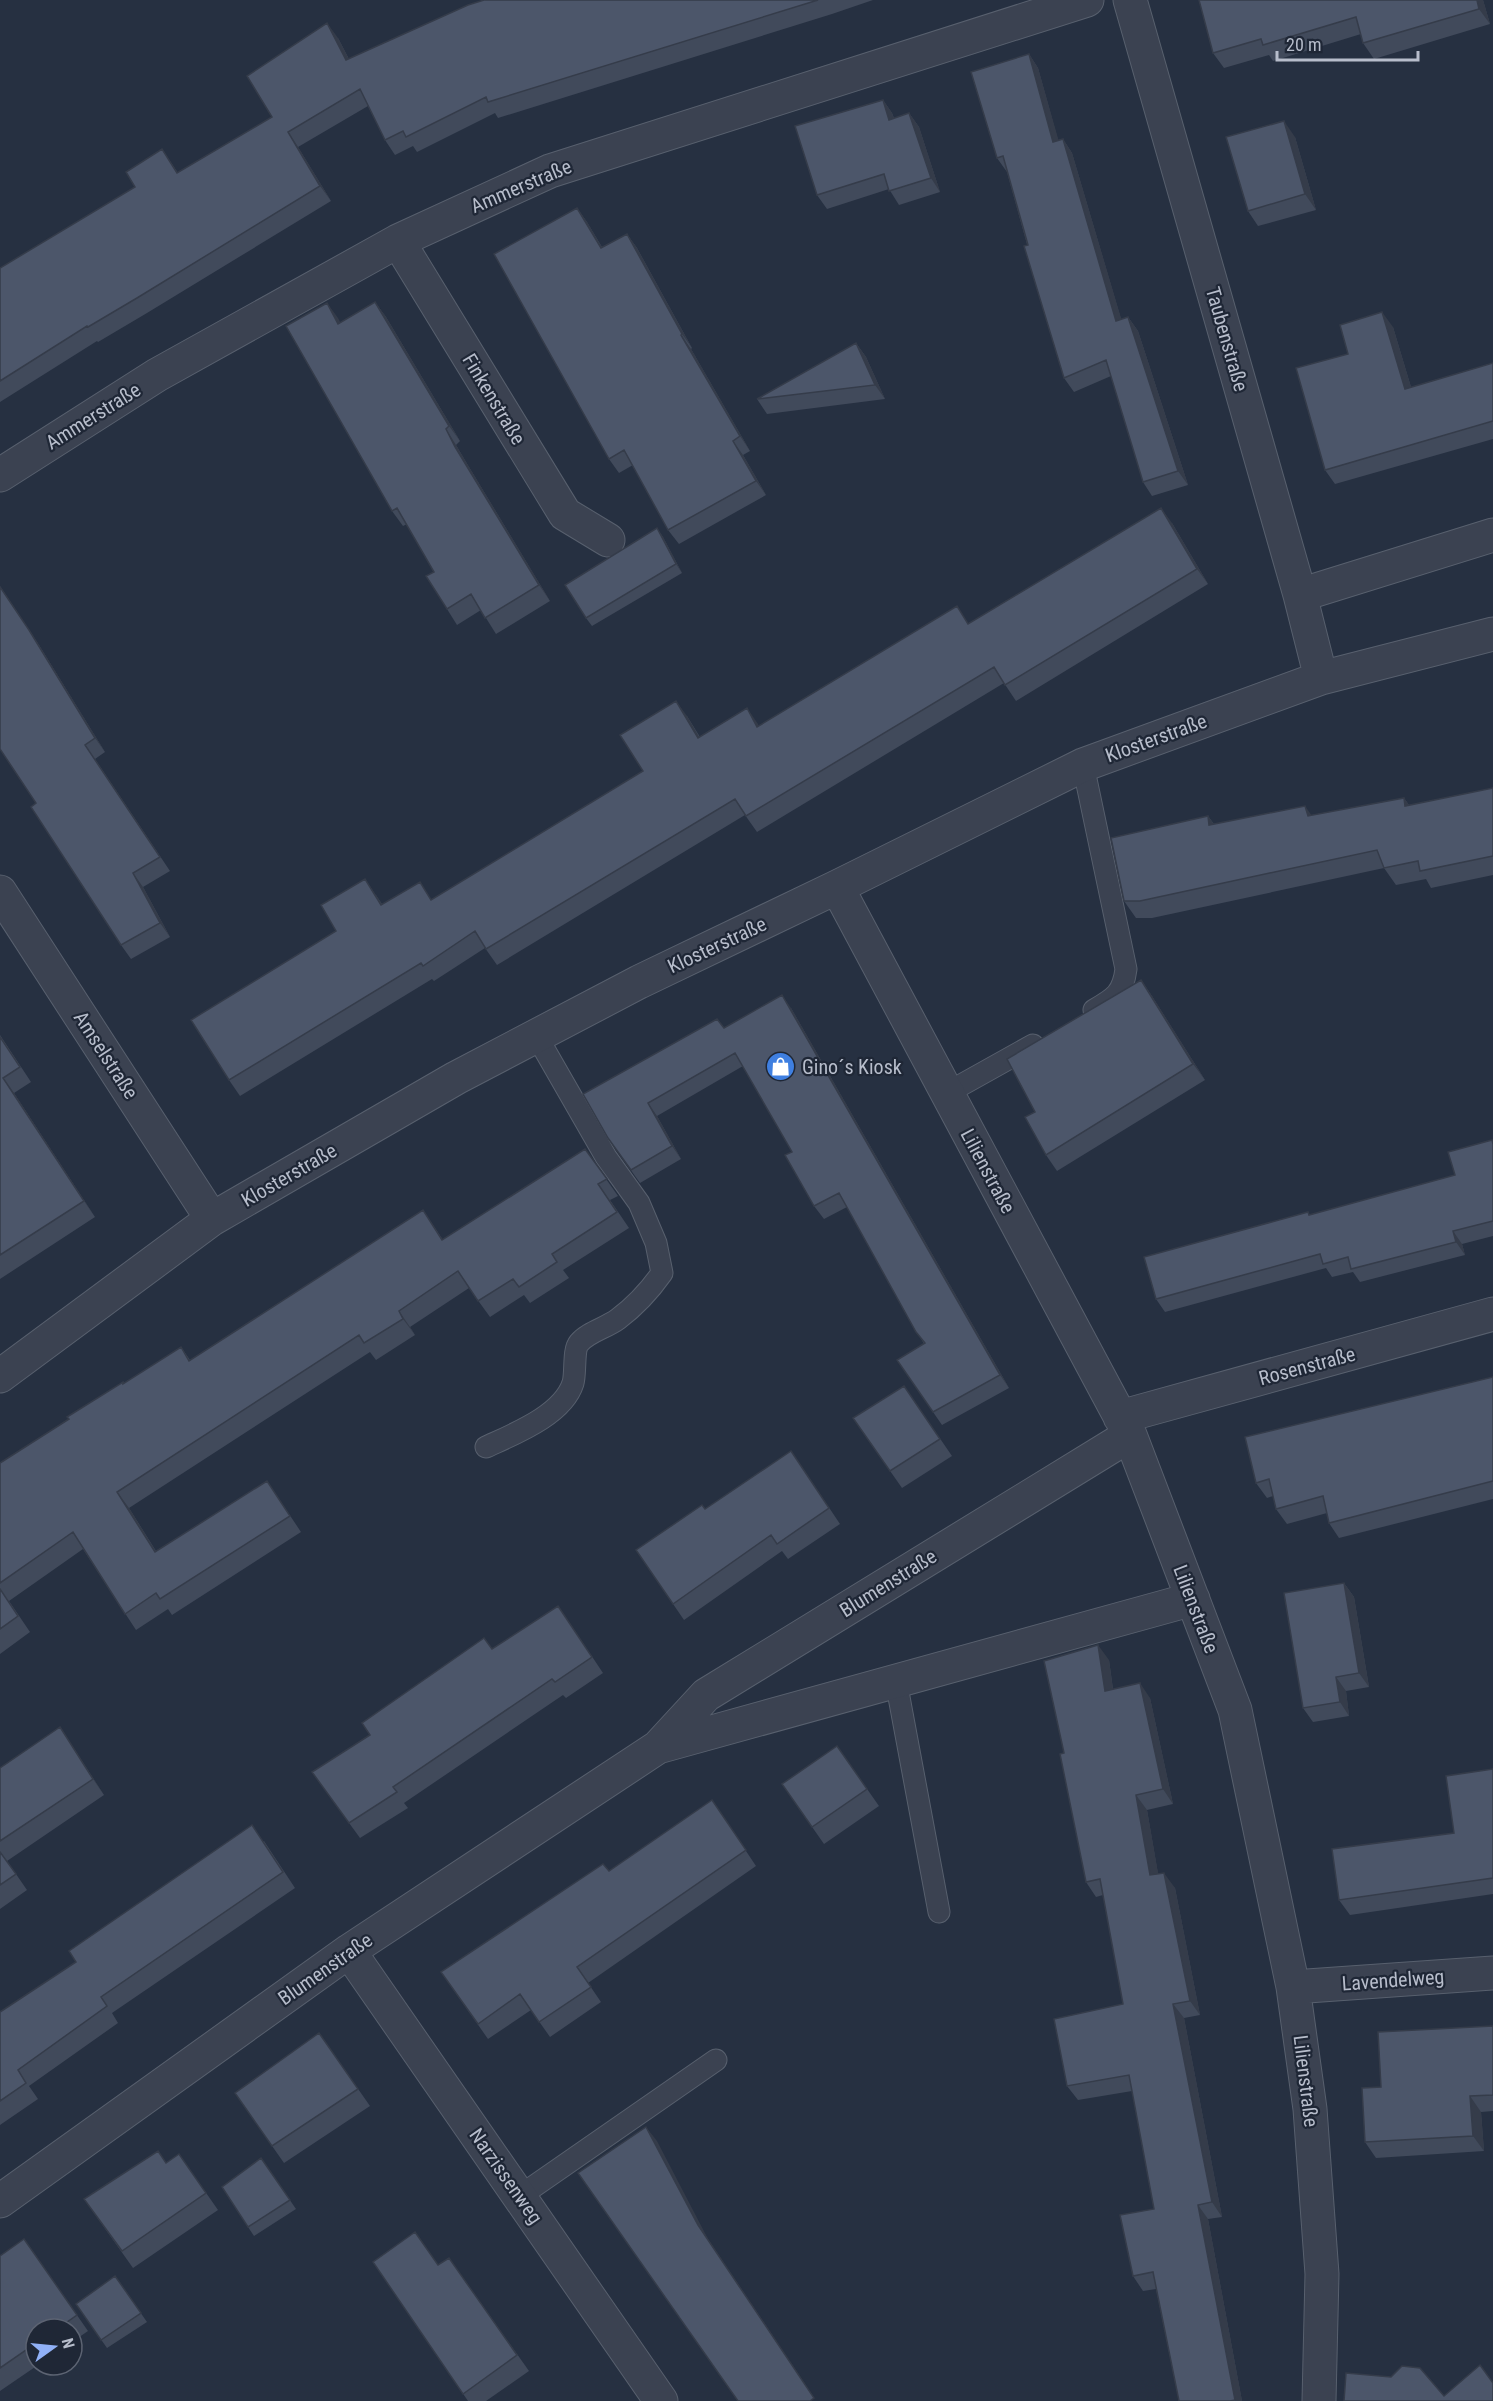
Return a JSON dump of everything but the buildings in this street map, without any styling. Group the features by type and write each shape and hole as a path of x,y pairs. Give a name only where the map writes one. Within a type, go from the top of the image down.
{"street":[{"name":"Ammerstraße","path":"0,475 157,375 398,241 550,171 1087,0"},
{"name":"Taubenstraße","path":"1130,0 1300,595 1321,678"},
{"name":"Finkenstraße","path":"398,241 565,514 608,540"},
{"path":"1300,595 1493,535"},
{"name":"Klosterstraße","path":"0,1376 212,1219 456,1078 639,982 1083,765 1321,678 1493,634"},
{"name":"Lilienstraße","path":"837,887 1125,1426 1235,1710 1293,1987 1310,2109 1322,2274 1318,2401"},
{"name":"Amselstraße","path":"0,892 212,1219"},
{"name":"Rosenstraße","path":"1125,1426 1493,1314"},
{"name":"Blumenstraße","path":"0,2201 349,1951 658,1747 706,1695 1125,1426"},
{"name":"Blumenstraße","path":"658,1747 1193,1599"},
{"name":"Narzissenweg","path":"349,1951 661,2401"},
{"name":"Lavendelweg","path":"1293,1987 1493,1973"}],"lane":[{"path":"1072,1022 1114,999 1124,984 1126,969 1083,765"},
{"path":"947,1093 1052,1034"},
{"path":"486,1447 542,1418 562,1401 568,1395 573,1383 576,1347 580,1341 618,1320 662,1273 656,1243 639,1203 606,1157 536,1035"},
{"path":"896,1681 939,1912"},
{"path":"520,2196 716,2060"}],"place":[{"name":"Gino´s Kiosk","path":"781,1067"}]}
